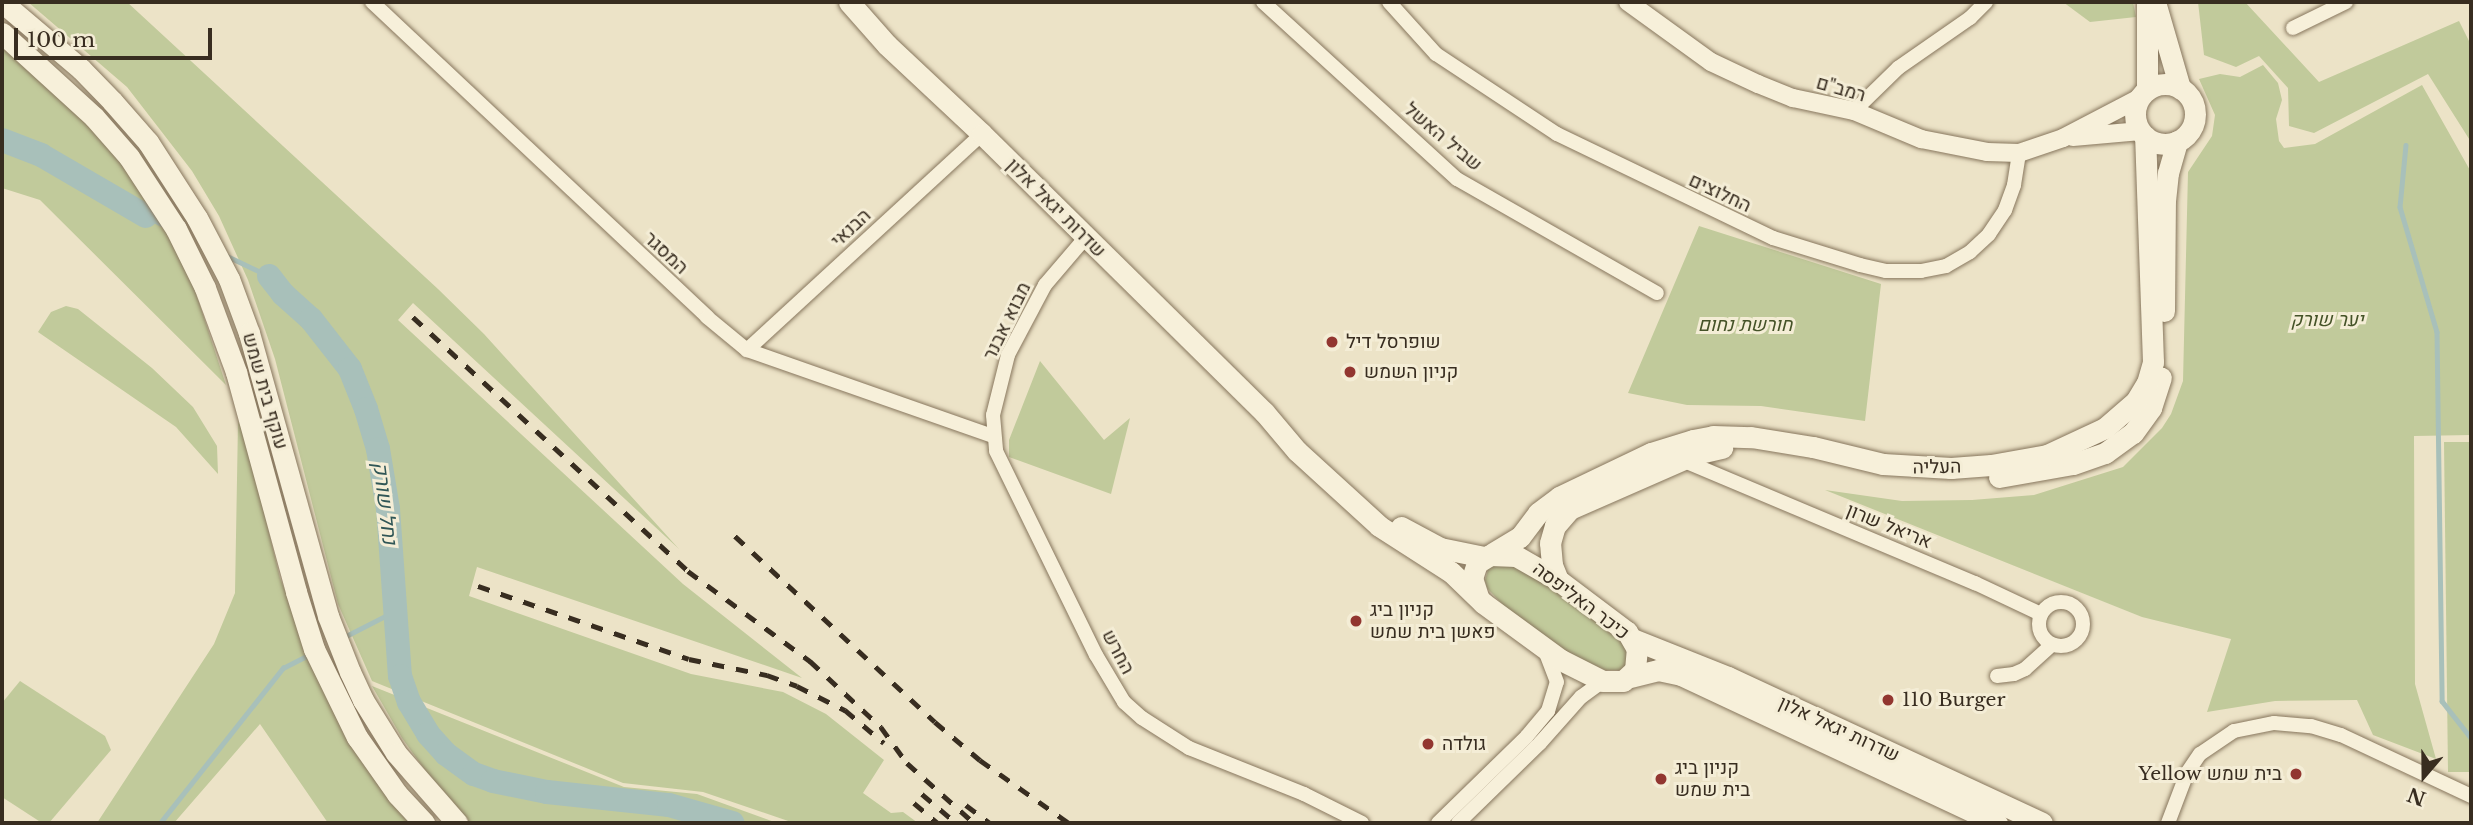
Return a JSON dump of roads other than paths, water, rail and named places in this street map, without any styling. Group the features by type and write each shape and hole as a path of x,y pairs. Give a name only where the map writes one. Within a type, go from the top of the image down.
{"main road":[{"name":"עוקף בית שמש","path":"2,2 81,69 112,101 148,142 192,209 229,279 259,367 328,616 350,672 363,700 397,752 457,823"},
{"name":"שדרות יגאל אלון","path":"849,2 887,45 982,134 1264,412 1297,451 1361,511 1406,547 1451,572 1478,597"},
{"path":"2147,2 2143,94 2135,114 2143,133 2160,144 2177,141 2191,129 2195,111 2193,102 2180,88 2155,2"},
{"name":"עוקף בית שמש","path":"2,33 65,87 129,157 161,203 205,288 236,372 314,649 357,737 397,794 424,823"},
{"path":"2143,94 2163,84 2180,88"},
{"name":"העליה","path":"1487,556 1520,537 1538,513 1559,497 1651,453 1693,440 1713,436 1751,437 1813,447 1883,464 1951,468 1991,465 2047,454 2105,428 2137,401 2147,383 2153,362 2143,133"},
{"name":"העליה","path":"1558,580 1552,565 1550,543 1561,517 1581,504 1682,460 1718,449 1755,449 1866,473 1936,481 2028,474 2073,464 2120,443 2133,433 2151,408 2160,384 2163,361 2165,201 2168,173 2177,141"},
{"name":"שדרות יגאל אלון","path":"1264,412 1311,447 1404,529 1454,553 1487,556"},
{"path":"1487,556 1477,563 1472,578 1478,597 1543,648 1603,681 1623,681 1630,677"},
{"name":"כיכר האליפסה","path":"1487,556 1516,556 1558,580 1613,620 1635,640 1637,663 1630,677"},
{"name":"שדרות יגאל אלון","path":"1635,640 1728,677 2042,823"},
{"name":"שדרות יגאל אלון","path":"1630,677 1658,670 1681,675 1997,823"}],"street":[{"name":"המסגר","path":"372,2 706,317 747,350 992,436"},
{"name":"החלוצים","path":"1389,2 1436,54 1558,134 1773,238 1860,265 1886,271 1921,271 1947,266 1970,252 1989,234 2005,210 2014,186 2019,152"},
{"name":"רמב\"ם","path":"1628,2 1711,62 1793,98 1854,111 1921,139 1987,152 2019,152 2063,138 2143,94"},
{"path":"1854,111 1898,68 1970,18 1986,2"},
{"path":"2293,27 2346,2"},
{"name":"שביל האשל","path":"1269,4 1457,179 1657,293"},
{"name":"רמב\"ם","path":"2063,138 2143,133"},
{"name":"הבנאי","path":"747,350 982,134"},
{"name":"מבוא אבנר","path":"992,436 999,388 1019,331 1045,285 1086,237"},
{"name":"החרש","path":"992,436 996,451 1096,655 1124,702 1142,718 1189,748 1304,794 1362,823"},
{"path":"1718,449 1715,472 1721,479"},
{"name":"אריאל שרון","path":"1682,460 1721,479 1943,569 2040,614"},
{"path":"2059,602 2073,605 2082,617 2083,624 2078,638 2066,646 2052,645 2041,635 2040,614 2051,604 2059,602"},
{"path":"1997,676 2014,674 2025,669 2052,645"},
{"path":"1438,823 1548,711 1557,682 1543,648"},
{"path":"1458,823 1540,743 1581,697 1603,681"},
{"path":"2168,823 2187,773 2200,754 2216,740 2234,731 2274,723 2311,726 2341,734 2471,796"},
{"name":"החרש","path":"1304,794 1351,823"},
{"path":"2178,796 2181,823"}],"waterway":[{"name":"נחל שורק","path":"2,140 41,155 146,216"},
{"path":"2406,145 2400,207 2437,332 2442,701 2471,738"},
{"name":"נחל שורק","path":"146,216 164,225"},
{"name":"נחל שורק","path":"225,255 269,276"},
{"name":"נחל שורק","path":"269,276 283,294 311,319 350,369 366,409 378,449 388,509 400,676 409,702 428,734 446,754 474,774 493,781 547,792 669,805 732,823"},
{"path":"348,635 395,611"},
{"path":"160,823 283,668 308,655"}],"railway":[{"path":"413,317 688,571 810,661 881,727 907,763 974,823"},
{"path":"735,536 935,722 980,760 1069,823"},
{"path":"478,586 689,659 767,675 797,686 845,710 884,743"},
{"path":"922,794 954,821"},
{"path":"914,803 938,823"},
{"path":"966,805 990,823"}],"place":[{"name":"שופרסל דיל","path":"1332,342"},
{"name":"קניון השמש","path":"1350,372"},
{"name":"קניון ביג פאשן בית שמש","path":"1356,621"},
{"name":"110 Burger","path":"1888,700"},
{"name":"גולדה","path":"1428,744"},
{"name":"Yellow בית שמש","path":"2296,774"},
{"name":"קניון ביג בית שמש","path":"1661,779"}],"park label":[{"name":"יער שורק","path":"2327,320"},
{"name":"חורשת נחום","path":"1745,325"}]}
